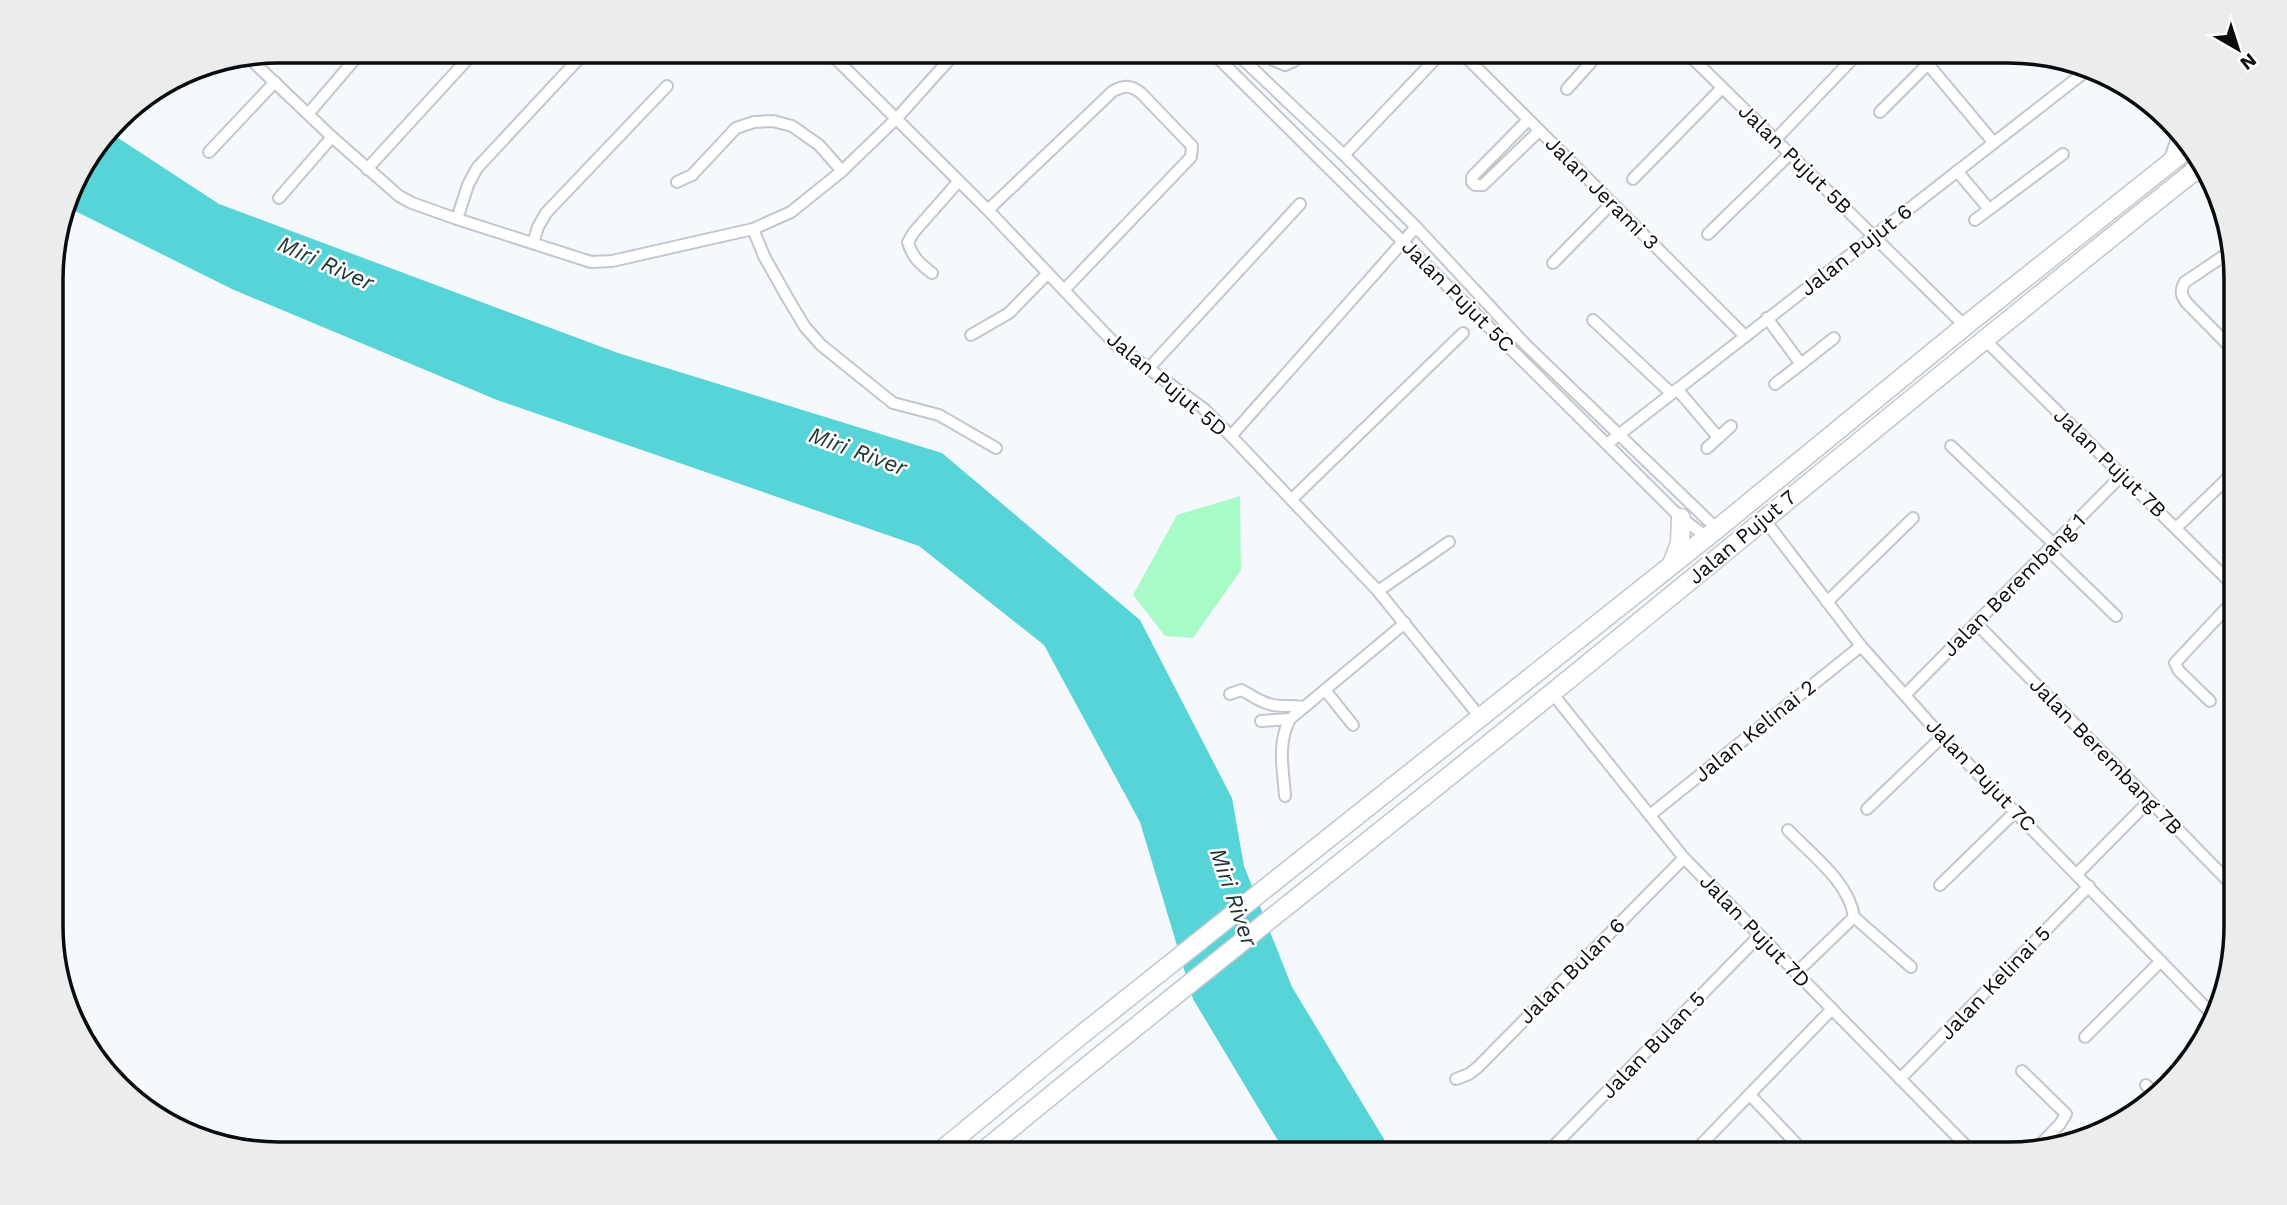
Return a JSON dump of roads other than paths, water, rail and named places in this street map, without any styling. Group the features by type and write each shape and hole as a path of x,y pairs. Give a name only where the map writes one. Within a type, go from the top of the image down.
{"main road":[{"name":"Jalan Pujut 7","path":"952,1142 1272,881 1712,533 2183,152"},
{"name":"Jalan Pujut 7","path":"994,1142 1106,1049 1552,693 1829,465 2196,172"},
{"path":"1712,533 1730,538 1803,479 1829,465"},
{"path":"1672,564 1680,543 1681,518"}],"street":[{"path":"308,114 352,63"},
{"path":"367,169 464,63"},
{"path":"457,219 468,185 477,168 575,63"},
{"name":"Jalan Pujut 5D","path":"848,63 897,118 1065,289 1115,344 1204,409 1292,499 1378,591 1480,717"},
{"path":"256,64 367,169 412,203 591,262 612,261 753,229 791,212 842,171 897,118 946,63"},
{"name":"Jalan Pujut 5C","path":"1223,63 1681,518 1712,533"},
{"name":"Jalan Pujut 5C","path":"1247,63 1416,227 1526,345 1620,433 1712,533"},
{"path":"1344,155 1432,63"},
{"name":"Jalan Jerami 3","path":"1472,63 1745,336"},
{"path":"1567,89 1590,63"},
{"name":"Jalan Pujut 5B","path":"1697,63 1965,326"},
{"path":"1775,140 1849,63"},
{"path":"1880,112 1929,63 1994,143"},
{"name":"Jalan Pujut 6","path":"1607,444 2082,76"},
{"path":"209,152 275,82"},
{"path":"988,210 1113,91 1125,85 1132,87 1150,102 1192,146 1191,157 1065,289"},
{"path":"533,243 546,213 667,86"},
{"path":"1633,179 1722,89"},
{"path":"1528,120 1472,177 1472,182 1483,186 1539,131"},
{"path":"677,182 692,175 736,128 773,121 792,127 819,145 842,171"},
{"path":"279,198 332,137"},
{"path":"1708,234 1790,154"},
{"path":"1975,220 2063,154"},
{"path":"1958,171 1989,209"},
{"path":"932,273 917,261 908,242 958,182"},
{"path":"1149,369 1300,204"},
{"path":"1553,263 1611,204"},
{"path":"1231,436 1416,227"},
{"path":"753,229 764,256 787,297 805,327 821,345 893,403 939,415 996,448"},
{"path":"2222,257 2185,282 2181,293 2186,302 2224,341"},
{"path":"971,335 1009,313 1048,273"},
{"path":"1767,318 1801,364"},
{"path":"1593,320 1674,391 1718,437"},
{"path":"1292,499 1463,333"},
{"path":"1776,384 1835,338"},
{"name":"Jalan Pujut 7B","path":"1984,340 2224,576"},
{"path":"1516,355 1526,345"},
{"path":"1707,447 1731,426"},
{"path":"1951,446 2116,617"},
{"path":"1640,476 1650,465"},
{"name":"Jalan Berembang 1","path":"1905,695 2123,475"},
{"path":"2176,528 2224,482"},
{"path":"1828,602 1913,518"},
{"name":"Jalan Pujut 7C","path":"1764,519 1861,646 1942,737 2207,1009"},
{"path":"1378,591 1448,542"},
{"path":"2210,701 2179,671 2175,663 2224,611"},
{"path":"1285,796 1281,747 1290,719 1405,623"},
{"name":"Jalan Berembang 7B","path":"1976,623 2224,877"},
{"name":"Jalan Kelinai 2","path":"1650,815 1861,646"},
{"path":"1230,694 1241,690 1275,706 1303,707"},
{"path":"1325,690 1353,725"},
{"name":"Jalan Pujut 7D","path":"1552,693 1684,858 1962,1142"},
{"path":"1261,721 1290,719"},
{"path":"1867,809 1942,737"},
{"path":"2077,874 2149,801"},
{"path":"1940,885 2016,811"},
{"path":"1788,830 1846,892 1853,905 1854,917 1911,967"},
{"name":"Jalan Bulan 6","path":"1456,1079 1478,1067 1684,858"},
{"name":"Jalan Kelinai 5","path":"1900,1079 2089,887"},
{"path":"1797,973 1854,917"},
{"name":"Jalan Bulan 5","path":"1558,1142 1759,936"},
{"path":"2085,1037 2161,961"},
{"path":"1704,1142 1832,1009"},
{"path":"2022,1071 2066,1114 2046,1139"},
{"path":"2146,1085 2149,1089"},
{"path":"1750,1095 1795,1142"}],"water":[{"name":"Miri River","path":"117,137 219,204 618,353 942,453 1140,620 1232,798 1244,866 1292,987 1386,1142 1279,1142 1193,999 1140,822 1044,645 919,546 497,400 234,290 74,211 85,183 99,159"}]}
